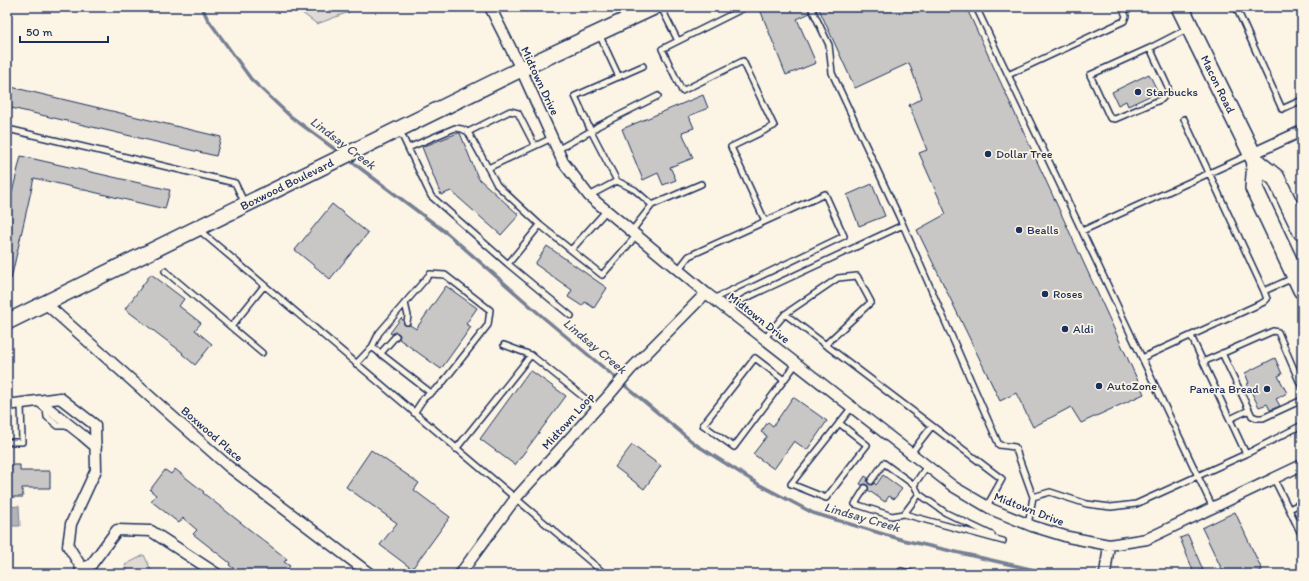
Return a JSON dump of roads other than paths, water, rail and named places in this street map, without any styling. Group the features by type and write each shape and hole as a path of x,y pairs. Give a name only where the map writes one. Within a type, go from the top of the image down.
{"main road":[{"name":"Macon Road","path":"1180,7 1254,158 1276,178 1302,232"},
{"path":"1254,158 1254,188 1299,283"}],"street":[{"name":"Midtown Drive","path":"490,7 521,69 563,162 589,196 709,296 954,487 993,510 1028,525 1068,537 1108,545 1147,539 1302,465"},
{"name":"Boxwood Boulevard","path":"7,322 521,69 654,7"},
{"path":"1254,158 1302,132"},
{"name":"Midtown Loop","path":"460,574 515,499 610,395 630,370 709,296"},
{"name":"Boxwood Place","path":"45,303 228,466 370,574"},
{"path":"7,405 21,403 43,404 60,398 96,425 96,470 71,524 68,546 81,571 91,565 117,530 151,531 217,574"},
{"path":"43,404 96,447"},
{"path":"71,426 81,414"},
{"path":"1105,574 1108,545"}],"lane":[{"path":"661,7 678,41"},
{"path":"743,7 744,8 662,49 682,91 743,61 774,126 731,146 765,221"},
{"path":"812,7 829,45 832,73 903,225 999,445 1015,447 1033,496 1028,525"},
{"path":"976,7 1213,508"},
{"path":"1008,75 1124,21 1126,16 1122,7"},
{"path":"1236,7 1282,109 1302,100"},
{"path":"1150,48 1168,87 1166,93 1162,99 1115,119 1110,118 1090,75 1150,48 1190,27"},
{"path":"598,33 619,77"},
{"path":"643,66 575,96 617,181 635,190 652,205"},
{"path":"557,150 598,126 658,96"},
{"path":"468,132 510,111 514,111 518,113 535,146"},
{"path":"1142,358 1264,302 1267,299 1184,119"},
{"path":"408,148 454,128 462,129 468,132 497,185 540,225 602,275 634,234 652,205 701,184"},
{"path":"399,129 431,196 508,264 571,316"},
{"path":"7,132 12,130 235,183 245,205"},
{"path":"488,168 552,138"},
{"path":"1082,231 1210,173 1254,158"},
{"path":"589,196 617,181"},
{"path":"678,270 689,256 825,194 844,236 709,296"},
{"path":"571,250 606,211"},
{"path":"508,264 540,225"},
{"path":"727,310 744,299 903,225"},
{"path":"197,228 605,574"},
{"path":"165,271 262,353"},
{"path":"356,364 372,347 379,333 430,274 445,275 490,310 488,325 440,386 424,398 414,413"},
{"path":"764,339 785,314 838,278 857,276 871,302 825,345"},
{"path":"1264,291 1299,283"},
{"path":"231,327 264,286"},
{"path":"405,303 408,316 407,322"},
{"path":"785,314 1002,479 987,506"},
{"path":"1203,362 1273,331 1278,332 1302,388"},
{"path":"380,354 396,336"},
{"path":"1191,336 1246,454"},
{"path":"504,345 531,355 597,408"},
{"path":"372,347 431,392"},
{"path":"1222,353 1252,416 1263,418 1302,400"},
{"path":"456,449 531,355"},
{"path":"784,380 756,358 703,425 734,447 796,364"},
{"path":"7,442 22,442 21,403"},
{"path":"839,423 867,445 863,451 826,498 791,484 820,448 839,423 852,407"},
{"path":"1230,419 1249,410"},
{"path":"1033,496 1050,492 1087,504 1111,507 1136,504 1246,454 1302,425"},
{"path":"911,453 932,426"},
{"path":"866,488 854,504 892,516 904,514 1004,541 946,513 919,494 914,485 884,463 871,480"},
{"path":"914,485 927,466"},
{"path":"1274,479 1301,532"},
{"path":"904,514 919,494"},
{"path":"1289,509 1302,503"},
{"path":"900,574 901,571 913,574"}],"waterway":[{"name":"Lindsay Creek","path":"202,7 207,18 251,79 290,116 340,153"},
{"name":"Lindsay Creek","path":"348,159 448,234 544,318 695,444 758,484 813,513 903,540 1052,574"}],"place":[{"name":"Starbucks","path":"1138,92"},
{"name":"Dollar Tree","path":"988,154"},
{"name":"Bealls","path":"1019,230"},
{"name":"Roses","path":"1045,294"},
{"name":"Aldi","path":"1065,329"},
{"name":"AutoZone","path":"1099,386"},
{"name":"Panera Bread","path":"1267,389"}]}
